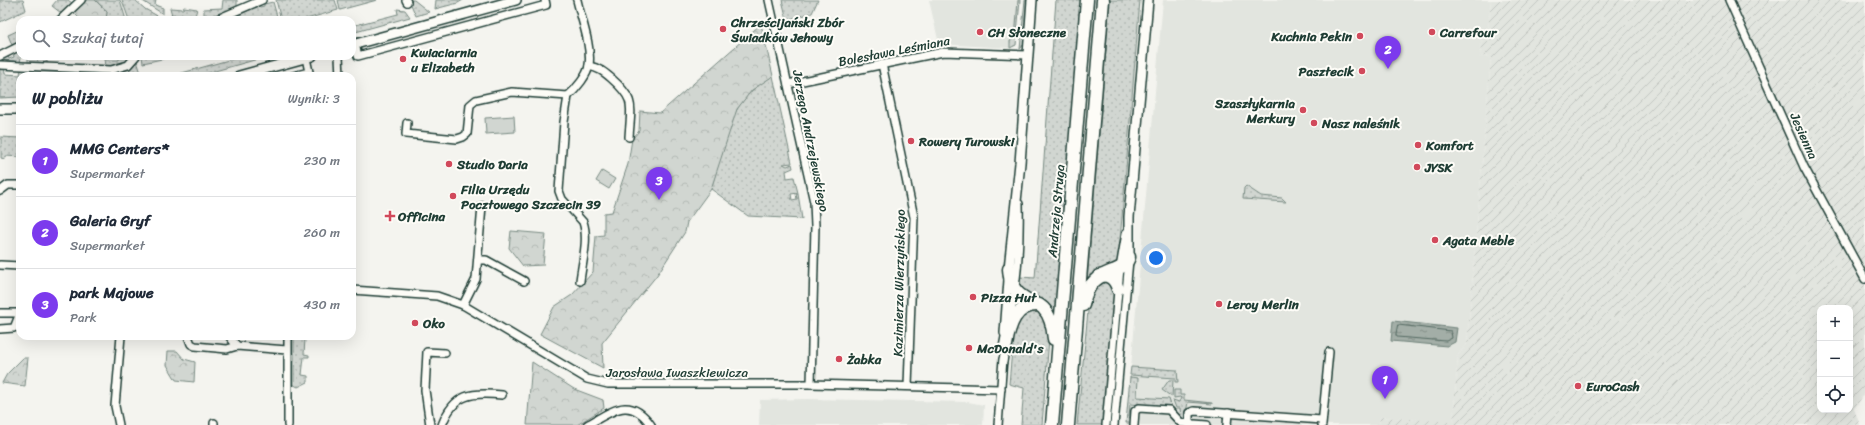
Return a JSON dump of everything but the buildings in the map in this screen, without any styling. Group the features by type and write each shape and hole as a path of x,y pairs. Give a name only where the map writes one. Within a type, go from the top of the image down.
{"main road":[{"name":"Andrzeja Struga","path":"1052,425 1087,0"},
{"path":"1068,425 1103,0"},
{"path":"1071,389 1084,299 1091,285 1099,276 1125,265 1129,257"},
{"path":"1009,269 1011,282 1015,292 1039,305 1049,315 1054,333 1054,402"},
{"path":"1099,276 1110,277 1118,289"},
{"path":"1006,345 1010,327 1015,316 1026,307 1039,305"}],"street":[{"path":"64,16 81,0"},
{"path":"224,16 262,0"},
{"path":"356,44 516,0"},
{"path":"356,50 358,56 546,5 545,0"},
{"path":"577,0 588,48 589,66 574,91 568,96 558,184 562,199 583,222 584,226 585,239 580,281"},
{"name":"Jerzego Andrzejewskiego","path":"770,0 815,209 811,384"},
{"path":"1030,37 1032,0"},
{"path":"998,425 1009,269 1020,163 1028,55 1036,0"},
{"path":"1114,425 1129,257 1129,217 1148,0"},
{"name":"Jesienna","path":"1729,0 1804,167 1865,279"},
{"path":"0,56 16,48"},
{"name":"Bolesława Leśmiana","path":"788,84 943,52 1028,55"},
{"path":"0,65 111,70 128,64 132,60"},
{"path":"254,72 298,60"},
{"path":"309,60 309,72"},
{"path":"339,60 340,72"},
{"name":"Kazimierza Wierzyńskiego","path":"882,64 912,199 914,217 908,386"},
{"path":"589,66 601,70 627,94 631,109 629,137"},
{"path":"407,123 406,134 450,139 463,137 467,134 469,128 470,105 476,100 519,92 568,96"},
{"path":"0,109 16,109"},
{"path":"1003,362 1015,292 1020,238 1020,163"},
{"path":"0,191 8,185 16,185"},
{"path":"464,305 476,279 482,206"},
{"path":"1106,425 1120,268 1129,217"},
{"path":"478,260 486,260 524,280"},
{"path":"0,265 16,266"},
{"name":"Jarosława Iwaszkiewicza","path":"356,290 437,296 464,305 579,374 599,383 628,385 811,384 1001,389"},
{"path":"0,313 16,313"},
{"path":"0,329 14,328 16,323"},
{"path":"119,425 115,406 121,340"},
{"path":"190,340 191,344 195,346 227,349 236,346 287,350"},
{"path":"232,340 236,346"},
{"path":"288,340 288,425"},
{"path":"430,425 425,390 427,352 445,353"},
{"path":"1189,423 1189,413 1192,411 1228,413 1322,423 1329,352"},
{"path":"442,425 452,408 466,396 476,393 502,395"},
{"path":"587,425 619,409 626,408 633,408 639,411 651,425"},
{"path":"1134,425 1135,411 1140,408 1169,410 1181,423 1207,425"},
{"path":"1227,425 1228,413"}],"shaded area":[{"path":"929,0 1018,0 1015,43 1009,48 939,44"},
{"path":"1163,0 1491,0 1488,31 1482,31 1480,56 1491,57 1467,344 1458,355 1453,423 1380,417 1379,425 1126,425"},
{"path":"1491,0 1865,0 1865,393 1854,409 1860,425 1379,425 1380,417 1453,422 1458,355 1467,344 1491,57 1480,56 1482,31 1488,31"},
{"path":"807,399 968,402 984,405 983,425 759,425 760,400"}],"green space":[{"path":"0,0 23,0 26,10 0,22"},
{"path":"57,0 68,0 72,3 61,13 52,6"},
{"path":"87,0 95,0 107,12 106,16 77,16 74,13"},
{"path":"95,0 120,0 125,16 106,16 107,11"},
{"path":"122,0 135,0 145,9 157,16 128,16"},
{"path":"141,0 156,0 155,5 163,8 163,14"},
{"path":"223,0 237,0 237,9 220,16 204,16 204,9 222,8"},
{"path":"276,0 335,0 338,10 317,16 280,16"},
{"path":"338,0 377,0 340,10"},
{"path":"409,0 414,0 429,12 416,16"},
{"path":"436,0 463,0 458,3 435,9"},
{"path":"782,0 818,0 812,13 787,20"},
{"path":"1018,0 1020,0 1016,45 1010,48 1010,41 1015,38"},
{"path":"1025,0 1029,0 1025,43 1020,49"},
{"path":"1056,0 1081,0 1055,316 1019,289 1020,277 1035,278"},
{"path":"1110,0 1140,0 1118,265 1087,282"},
{"path":"273,2 277,16 237,16 258,6 264,6 264,4"},
{"path":"184,7 197,9 195,16 172,15 170,8 183,9"},
{"path":"397,9 405,10 410,17 356,32 356,25 398,14"},
{"path":"761,24 773,76 752,90 737,109 711,189 687,222 685,232 657,275 602,343 603,368 540,334 554,307 572,295 593,272 596,236 604,235 604,213 612,212 628,164 632,139 639,131 640,111 660,113"},
{"path":"16,31 16,43 12,45 8,35"},
{"path":"16,52 16,60 20,60 20,63 14,63 14,61 0,61 1,58 8,55 9,59 14,57 13,53"},
{"path":"28,60 46,60 49,65 28,64"},
{"path":"105,60 129,60 120,65 106,66"},
{"path":"143,60 157,60 143,63"},
{"path":"229,60 255,60 211,72 185,72"},
{"path":"137,61 141,72 111,72 119,70"},
{"path":"0,67 4,68 5,74 16,75 16,97 0,98"},
{"path":"21,69 61,72 20,72"},
{"path":"773,76 792,163 783,164 787,166 792,164 793,168 786,171 787,178 794,177 798,193 791,194 792,200 797,199 796,194 798,194 802,219 748,216 711,189 725,139 737,110 746,97 757,86"},
{"path":"514,116 515,132 486,134 485,118"},
{"path":"1,137 16,138 16,157 6,156 5,159 1,158"},
{"path":"602,171 615,179 609,189 596,181"},
{"path":"1246,186 1261,196 1282,198 1286,202 1243,199 1244,188"},
{"path":"511,231 546,234 543,265 523,266 509,248"},
{"path":"1103,281 1112,284 1115,296 1104,425 1077,425 1089,301 1091,292"},
{"path":"1034,309 1043,314 1049,339 1042,425 1021,425 1024,388 1009,384 1014,327 1022,314"},
{"path":"294,340 305,340 304,354 309,355 309,357 304,357 302,375 308,376 308,382 298,387 294,385"},
{"path":"168,351 177,351 184,359 195,362 194,382 176,380 167,365"},
{"path":"23,358 28,358 25,386 2,383 7,374"},
{"path":"532,362 574,389 603,400 604,408 577,425 527,425"},
{"path":"1131,367 1177,370 1178,382 1175,382 1175,378 1130,375"},
{"path":"1130,377 1138,378 1137,397 1169,399 1172,408 1130,404 1129,417 1132,419 1131,423 1126,423"},
{"path":"1169,380 1173,380 1172,397 1162,390"},
{"path":"1174,390 1180,390 1180,395 1184,395 1184,400 1212,404 1188,402 1185,418 1181,419 1180,408 1176,408 1173,400 1179,402 1181,398 1174,398"}],"water":[{"path":"1393,321 1457,328 1455,342 1447,346 1391,341"}],"place":[{"name":"Chrześcijański Zbór Świadków Jehowy","path":"723,29"},
{"name":"CH Słoneczne","path":"980,32"},
{"name":"Carrefour","path":"1432,32"},
{"name":"Kuchnia Pekin","path":"1360,36"},
{"name":"Kwiaciarnia u Elizabeth","path":"403,59"},
{"name":"Galeria Gryf","path":"1388,69"},
{"name":"Pasztecik","path":"1362,71"},
{"name":"Szaszłykarnia Merkury","path":"1303,110"},
{"name":"Nasz naleśnik","path":"1314,123"},
{"name":"Rowery Turowski","path":"911,141"},
{"name":"Komfort","path":"1418,145"},
{"name":"Studio Daria","path":"449,164"},
{"name":"JYSK","path":"1417,167"},
{"name":"Filia Urzędu Pocztowego Szczecin 39","path":"453,196"},
{"name":"park Majowe","path":"659,200"},
{"name":"Officina","path":"390,216"},
{"name":"Agata Meble","path":"1435,240"},
{"name":"Pizza Hut","path":"973,297"},
{"name":"Leroy Merlin","path":"1219,304"},
{"name":"Oko","path":"415,323"},
{"name":"McDonald's","path":"969,348"},
{"name":"Żabka","path":"839,359"},
{"name":"EuroCash","path":"1578,386"},
{"name":"MMG Centers*","path":"1385,399"}]}
